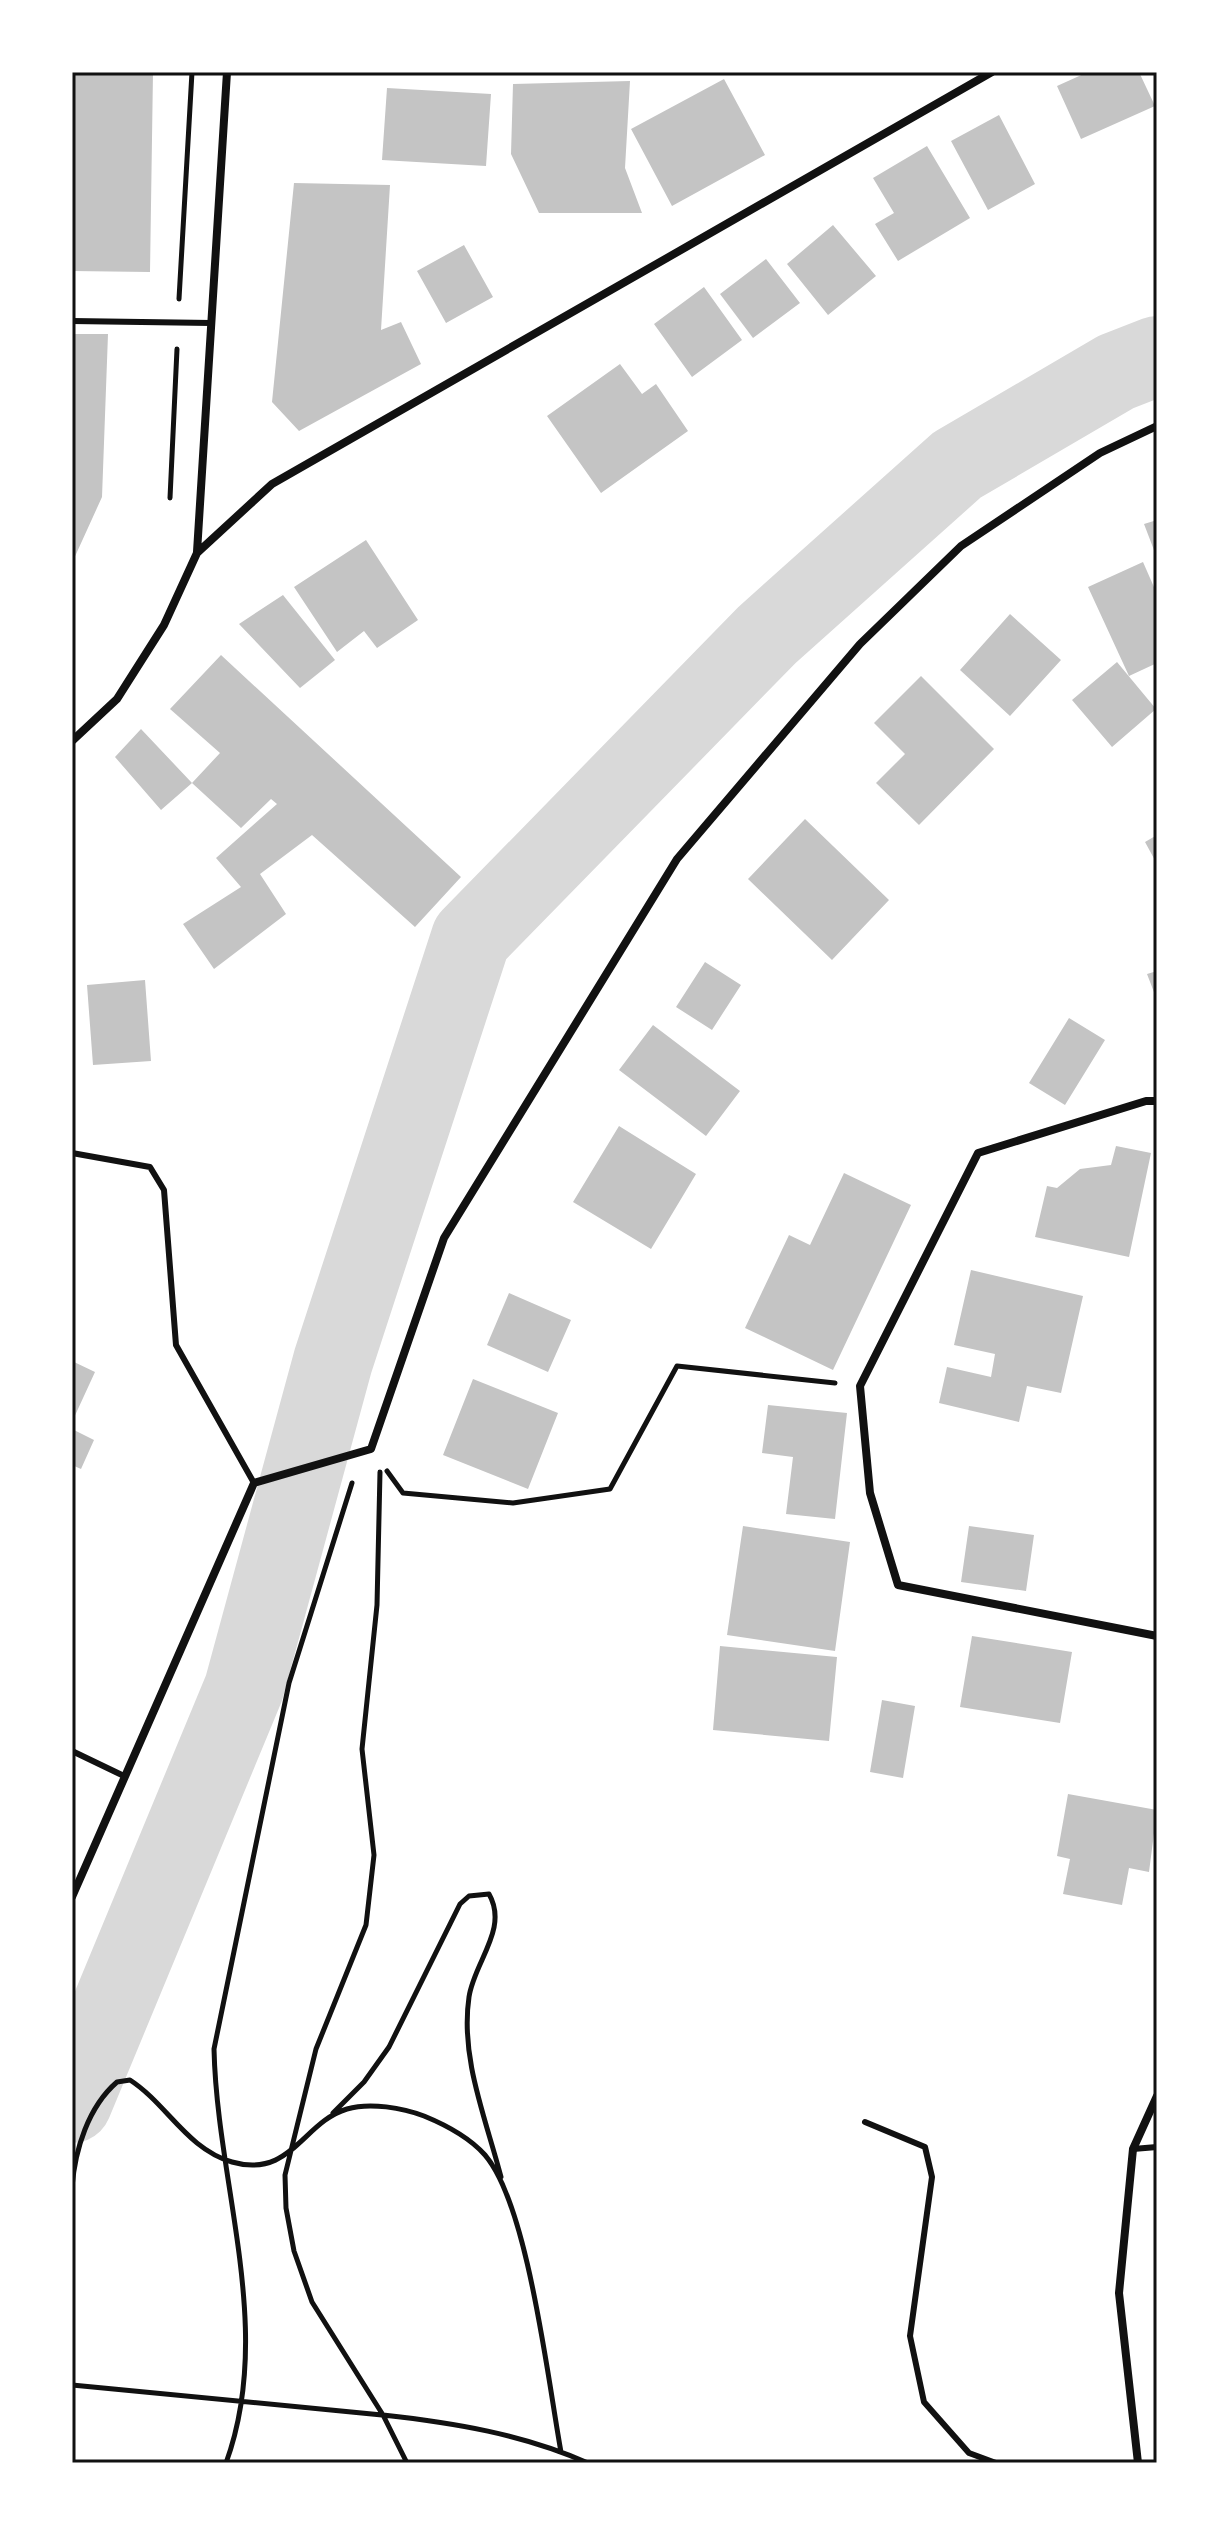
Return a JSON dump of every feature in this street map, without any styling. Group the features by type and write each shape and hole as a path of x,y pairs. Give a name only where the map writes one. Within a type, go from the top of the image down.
{"street":[{"path":"72,741 117,699 164,625 197,553 227,72"},
{"path":"197,553 272,484 992,72"},
{"path":"72,1897 254,1483 371,1449 444,1238 677,859 860,644 961,546 1100,453 1157,426"},
{"path":"1157,1101 1146,1101 978,1153 860,1386 870,1493 898,1585 1157,1636"},
{"path":"1138,2463 1119,2293 1133,2149 1157,2096"}],"lane":[{"path":"72,321 211,323"},
{"path":"72,1153 150,1167 164,1190 176,1345 254,1483"},
{"path":"72,1751 124,1776"},
{"path":"865,2122 925,2147 932,2177 910,2336 924,2402 969,2453 996,2463"},
{"path":"1133,2149 1157,2147"}],"path":[{"path":"169,505 192,72"},
{"path":"403,1493 513,1503 610,1489 677,1366 860,1386"},
{"path":"226,2463 243,2402 246,2355 241,2285 215,2090 214,2049 283,1714 346,1495 371,1449"},
{"path":"380,1460 377,1605 362,1749 374,1855 366,1925 316,2049 285,2175 286,2208 294,2251 312,2302 383,2415 407,2463"},
{"path":"72,2187 74,2168 91,2115 117,2082 130,2080 188,2137 225,2160 261,2165 290,2152 364,2082 389,2047 460,1904 469,1896 489,1894 497,1915 496,1927 469,1993 467,2037 471,2065 524,2258 561,2452"},
{"path":"326,2120 348,2108 409,2110 465,2137 485,2156 503,2183"},
{"path":"72,2385 469,2426 528,2438 588,2463"}],"building":[{"path":"72,72 153,72 150,272 72,271"},
{"path":"1088,72 1139,72 1155,106 1081,139 1057,86"},
{"path":"724,79 765,155 672,206 631,129"},
{"path":"630,81 625,168 642,213 539,213 511,154 513,84"},
{"path":"387,88 491,94 486,166 382,160"},
{"path":"999,115 1035,184 988,210 951,141"},
{"path":"927,146 970,218 898,261 875,224 894,213 873,178"},
{"path":"294,183 390,185 381,330 401,322 421,364 299,431 272,402"},
{"path":"833,225 876,276 828,315 787,264"},
{"path":"464,245 493,297 446,323 417,271"},
{"path":"766,259 800,303 753,338 720,294"},
{"path":"704,287 742,340 692,377 654,324"},
{"path":"72,334 108,334 102,497 72,563"},
{"path":"620,364 642,394 656,384 688,431 601,493 547,416"},
{"path":"1157,520 1157,558 1144,524"},
{"path":"366,540 418,620 377,648 364,631 337,652 294,587"},
{"path":"1143,562 1157,594 1157,663 1129,676 1088,587"},
{"path":"283,595 335,660 300,688 239,624"},
{"path":"1010,614 1061,660 1010,716 960,670"},
{"path":"221,655 461,877 415,927 312,835 260,874 286,914 214,969 183,924 241,887 216,858 277,804 271,799 241,828 192,783 220,753 170,709"},
{"path":"1117,662 1156,709 1112,747 1072,700"},
{"path":"921,676 994,749 919,825 876,783 905,754 874,723"},
{"path":"141,729 192,783 161,810 115,757"},
{"path":"805,819 889,900 832,960 748,879"},
{"path":"1157,835 1157,864 1145,842"},
{"path":"705,962 741,985 712,1030 676,1007"},
{"path":"1157,971 1157,1000 1147,974"},
{"path":"145,980 151,1061 93,1065 87,985"},
{"path":"1069,1018 1105,1040 1065,1105 1029,1083"},
{"path":"653,1025 740,1091 706,1136 619,1070"},
{"path":"619,1126 696,1174 651,1249 573,1202"},
{"path":"1116,1146 1151,1153 1129,1257 1035,1237 1047,1186 1057,1188 1080,1169 1111,1165"},
{"path":"844,1173 911,1205 833,1370 745,1328 789,1235 810,1245"},
{"path":"971,1270 1083,1296 1061,1393 1027,1386 1019,1422 939,1403 947,1367 991,1377 995,1354 954,1345"},
{"path":"509,1293 571,1320 548,1372 487,1345"},
{"path":"72,1361 95,1372 72,1422"},
{"path":"473,1379 558,1413 528,1489 443,1455"},
{"path":"768,1405 847,1413 835,1519 786,1514 793,1457 762,1453"},
{"path":"72,1429 94,1440 81,1469 72,1465"},
{"path":"743,1526 850,1542 835,1651 727,1635"},
{"path":"969,1526 1034,1535 1026,1591 961,1582"},
{"path":"972,1636 1072,1652 1060,1723 960,1707"},
{"path":"720,1646 837,1657 829,1741 713,1730"},
{"path":"882,1700 915,1706 903,1778 870,1772"},
{"path":"1068,1794 1157,1810 1149,1872 1129,1868 1122,1905 1063,1894 1070,1859 1057,1856"}],"waterway":[{"path":"72,2103 244,1688 333,1361 471,938 767,635 957,465 1116,372 1157,356"}]}
